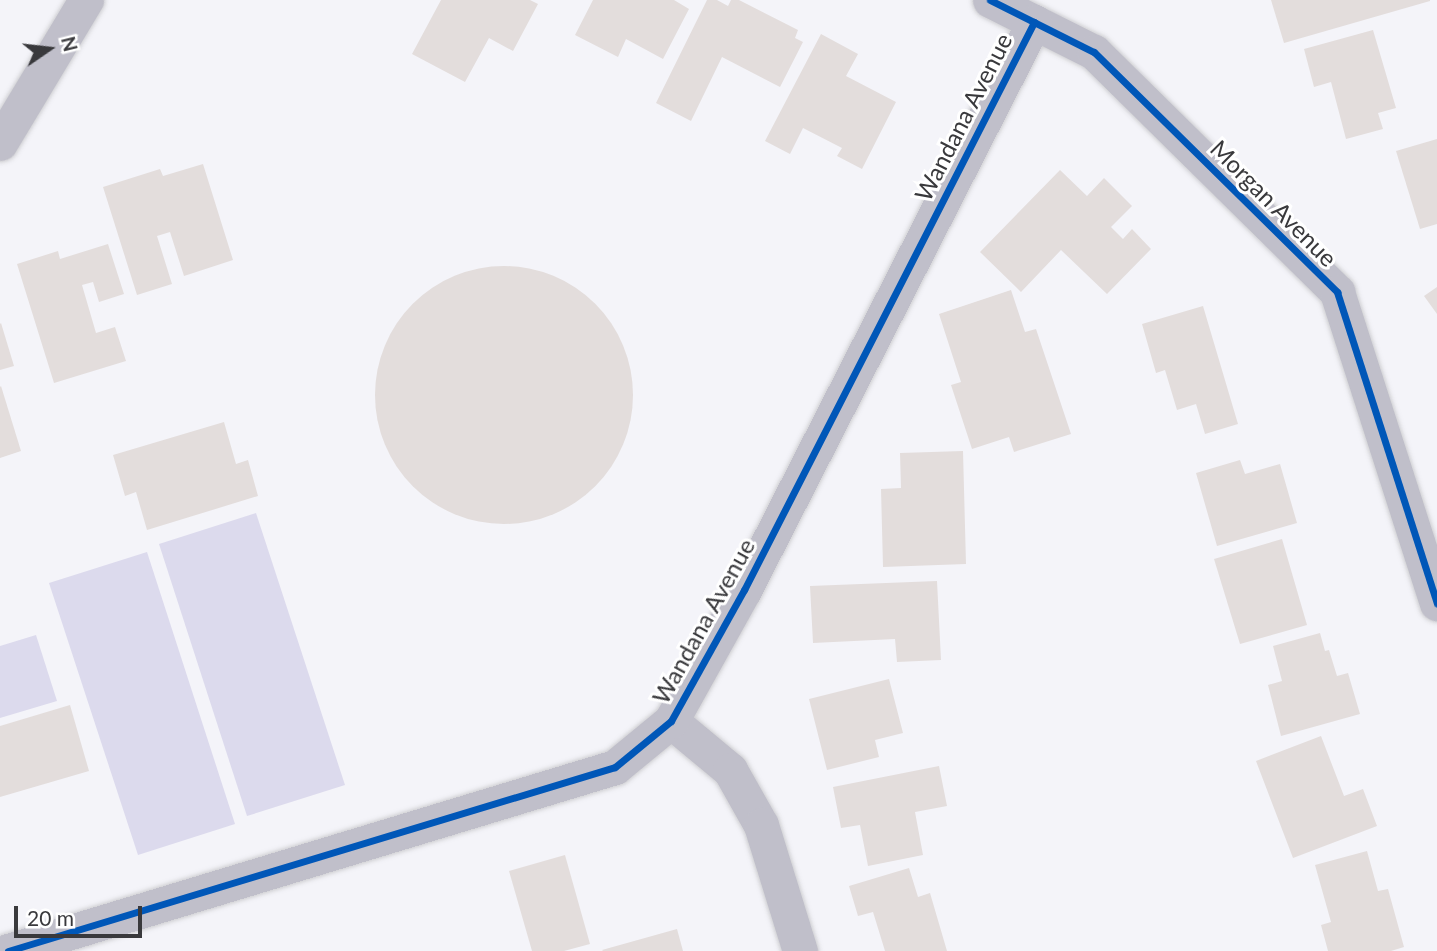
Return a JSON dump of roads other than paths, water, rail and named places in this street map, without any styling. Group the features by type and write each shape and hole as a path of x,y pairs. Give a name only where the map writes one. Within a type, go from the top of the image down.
{"street":[{"path":"0,143 86,0"},
{"name":"Morgan Avenue","path":"990,0 1094,52 1337,292 1422,504 1437,603"},
{"name":"Wandana Avenue","path":"8,951 50,944 615,767 671,721 744,590 1034,22"},
{"path":"671,721 730,770 761,825 800,951"}]}
